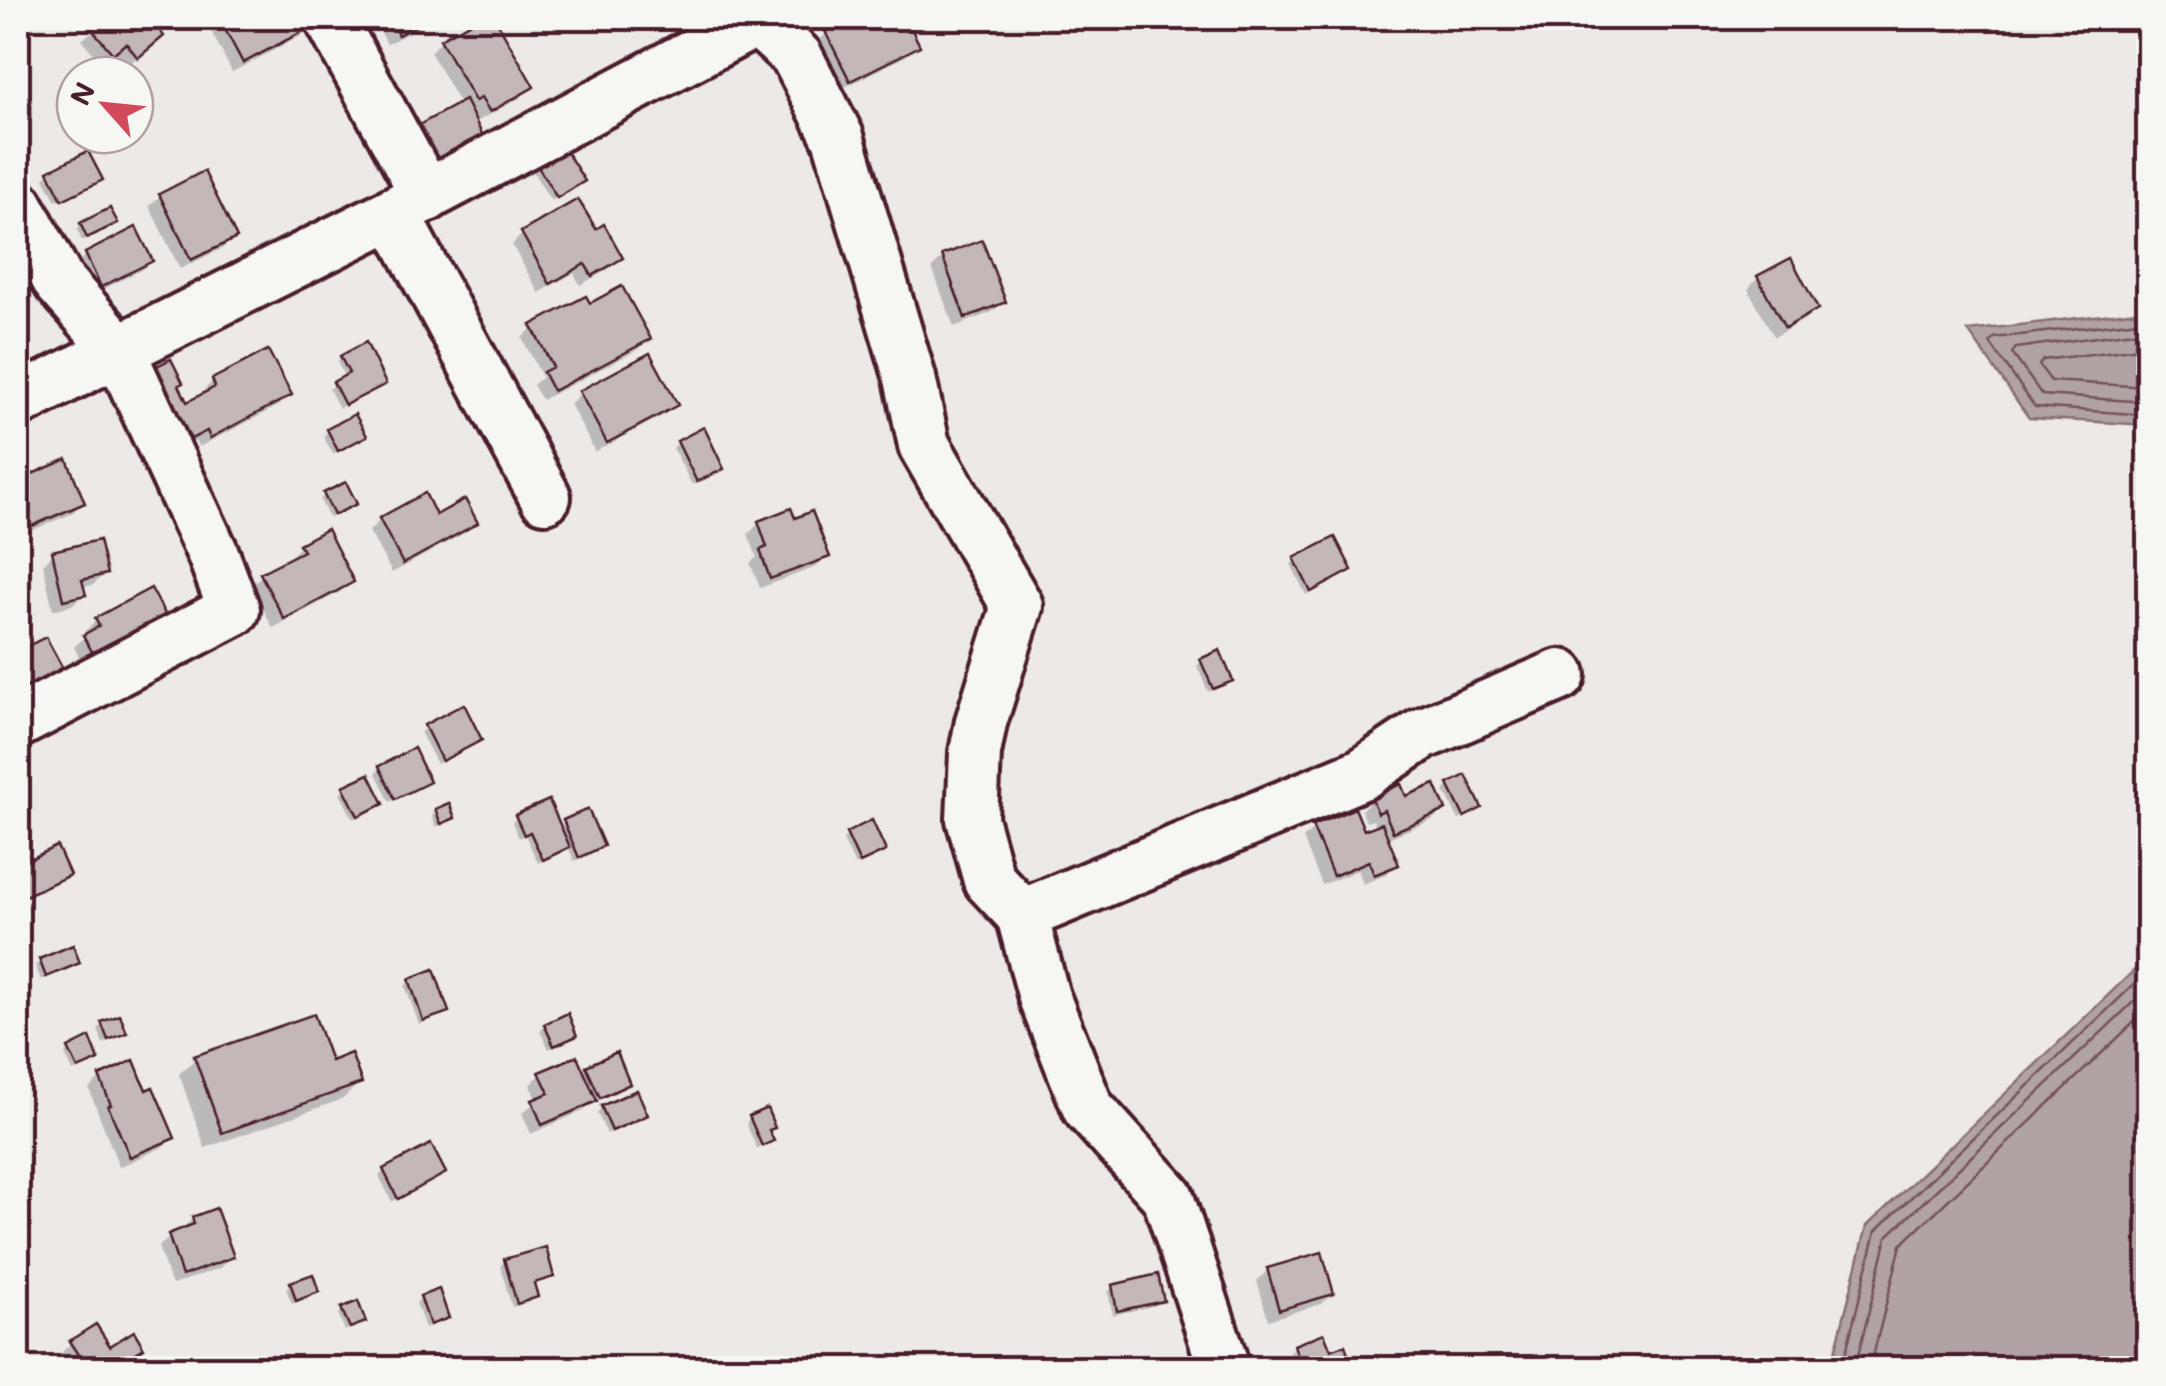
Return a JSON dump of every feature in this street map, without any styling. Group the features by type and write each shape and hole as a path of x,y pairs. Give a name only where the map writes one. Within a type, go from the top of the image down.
{"street":[{"path":"330,18 410,204 545,497"},
{"path":"18,401 410,204 760,19 796,57 838,138 910,378 924,445 1017,606 981,722 976,753 972,818 989,880 1022,914 1044,997 1088,1108 1168,1197 1224,1368"},
{"path":"18,206 59,282 119,350 234,610 18,722"},
{"path":"1022,914 1362,774 1422,734 1560,675"}],"water":[{"path":"2148,230 2148,425 2029,418 1968,331 2137,311"},
{"path":"2148,957 2148,1368 1831,1368 1867,1226"}],"building":[{"path":"104,18 157,18 152,21 164,36 142,55 136,55 126,43 113,54 91,28"},
{"path":"219,18 311,18 315,25 243,63"},
{"path":"389,18 431,18 398,35"},
{"path":"478,18 495,18 534,87 490,112 481,98 475,101 440,39"},
{"path":"852,18 906,18 920,46 850,81 825,31"},
{"path":"465,100 486,142 439,165 419,125"},
{"path":"564,148 585,181 557,198 537,165"},
{"path":"80,155 90,155 103,180 62,200 48,171"},
{"path":"204,171 237,238 191,260 159,194"},
{"path":"578,199 596,229 604,224 623,258 592,276 585,264 550,284 521,232"},
{"path":"110,208 118,223 87,238 80,223"},
{"path":"136,227 153,261 101,287 85,253"},
{"path":"982,240 1006,302 965,318 942,255"},
{"path":"1791,258 1818,309 1785,328 1757,276"},
{"path":"622,286 651,339 553,391 543,372 553,367 531,325 586,296 590,303"},
{"path":"366,342 386,384 345,405 333,382 349,373 340,356"},
{"path":"268,350 292,395 210,438 207,431 179,445 147,371 171,359 187,402 215,387 212,379"},
{"path":"650,353 678,405 607,443 579,391"},
{"path":"355,414 367,436 338,451 327,429"},
{"path":"704,427 724,469 697,482 677,441"},
{"path":"67,459 85,503 18,532 18,480"},
{"path":"346,482 357,504 334,515 323,493"},
{"path":"425,493 436,515 465,499 478,523 403,564 379,518"},
{"path":"791,508 795,518 812,511 830,557 770,579 760,550 767,547 758,521"},
{"path":"327,529 354,582 284,619 260,573 303,551 299,544"},
{"path":"1335,537 1352,570 1311,592 1294,558"},
{"path":"99,540 107,574 82,580 86,595 63,600 52,551"},
{"path":"151,588 173,629 101,668 83,635 99,626 95,618"},
{"path":"46,637 67,676 18,702 18,651"},
{"path":"1220,650 1233,681 1213,689 1200,659"},
{"path":"464,704 482,740 442,761 424,725"},
{"path":"414,748 430,782 395,799 379,766"},
{"path":"369,774 384,804 358,816 343,786"},
{"path":"1466,775 1482,808 1464,817 1448,784"},
{"path":"1401,784 1406,796 1435,784 1446,810 1393,832 1384,810 1378,813 1371,797"},
{"path":"549,800 570,847 543,860 530,832 524,835 515,815"},
{"path":"449,803 455,818 441,824 435,809"},
{"path":"1355,808 1364,830 1382,823 1399,865 1374,875 1369,861 1333,876 1312,826"},
{"path":"588,809 604,846 579,858 563,820"},
{"path":"872,820 886,851 860,863 846,833"},
{"path":"57,846 70,875 23,897 18,886 18,865"},
{"path":"73,945 80,963 46,977 39,959"},
{"path":"434,969 449,1012 423,1021 409,979"},
{"path":"568,1013 577,1036 554,1046 544,1024"},
{"path":"314,1014 331,1061 351,1053 362,1083 222,1133 194,1056"},
{"path":"120,1015 127,1033 108,1040 101,1022"},
{"path":"90,1037 99,1060 78,1069 68,1048"},
{"path":"617,1052 630,1084 600,1098 586,1066"},
{"path":"577,1056 597,1101 542,1125 532,1100 549,1093 539,1072"},
{"path":"134,1060 146,1090 153,1087 175,1138 130,1157 99,1076"},
{"path":"637,1090 648,1115 612,1131 601,1106"},
{"path":"767,1108 775,1128 769,1130 774,1141 762,1146 749,1116"},
{"path":"431,1144 446,1173 398,1199 383,1169"},
{"path":"216,1208 234,1257 182,1276 168,1234 194,1224 192,1217"},
{"path":"546,1247 554,1277 534,1283 538,1297 517,1304 504,1259"},
{"path":"1322,1252 1334,1294 1279,1310 1267,1268"},
{"path":"313,1274 319,1292 296,1301 290,1282"},
{"path":"1158,1274 1164,1301 1117,1311 1112,1285"},
{"path":"439,1289 449,1318 430,1325 420,1296"},
{"path":"358,1301 366,1322 350,1328 341,1308"},
{"path":"96,1324 110,1346 134,1331 144,1348 112,1368 87,1368 69,1341"},
{"path":"1324,1333 1331,1350 1345,1345 1352,1365 1302,1368 1294,1345"}]}
